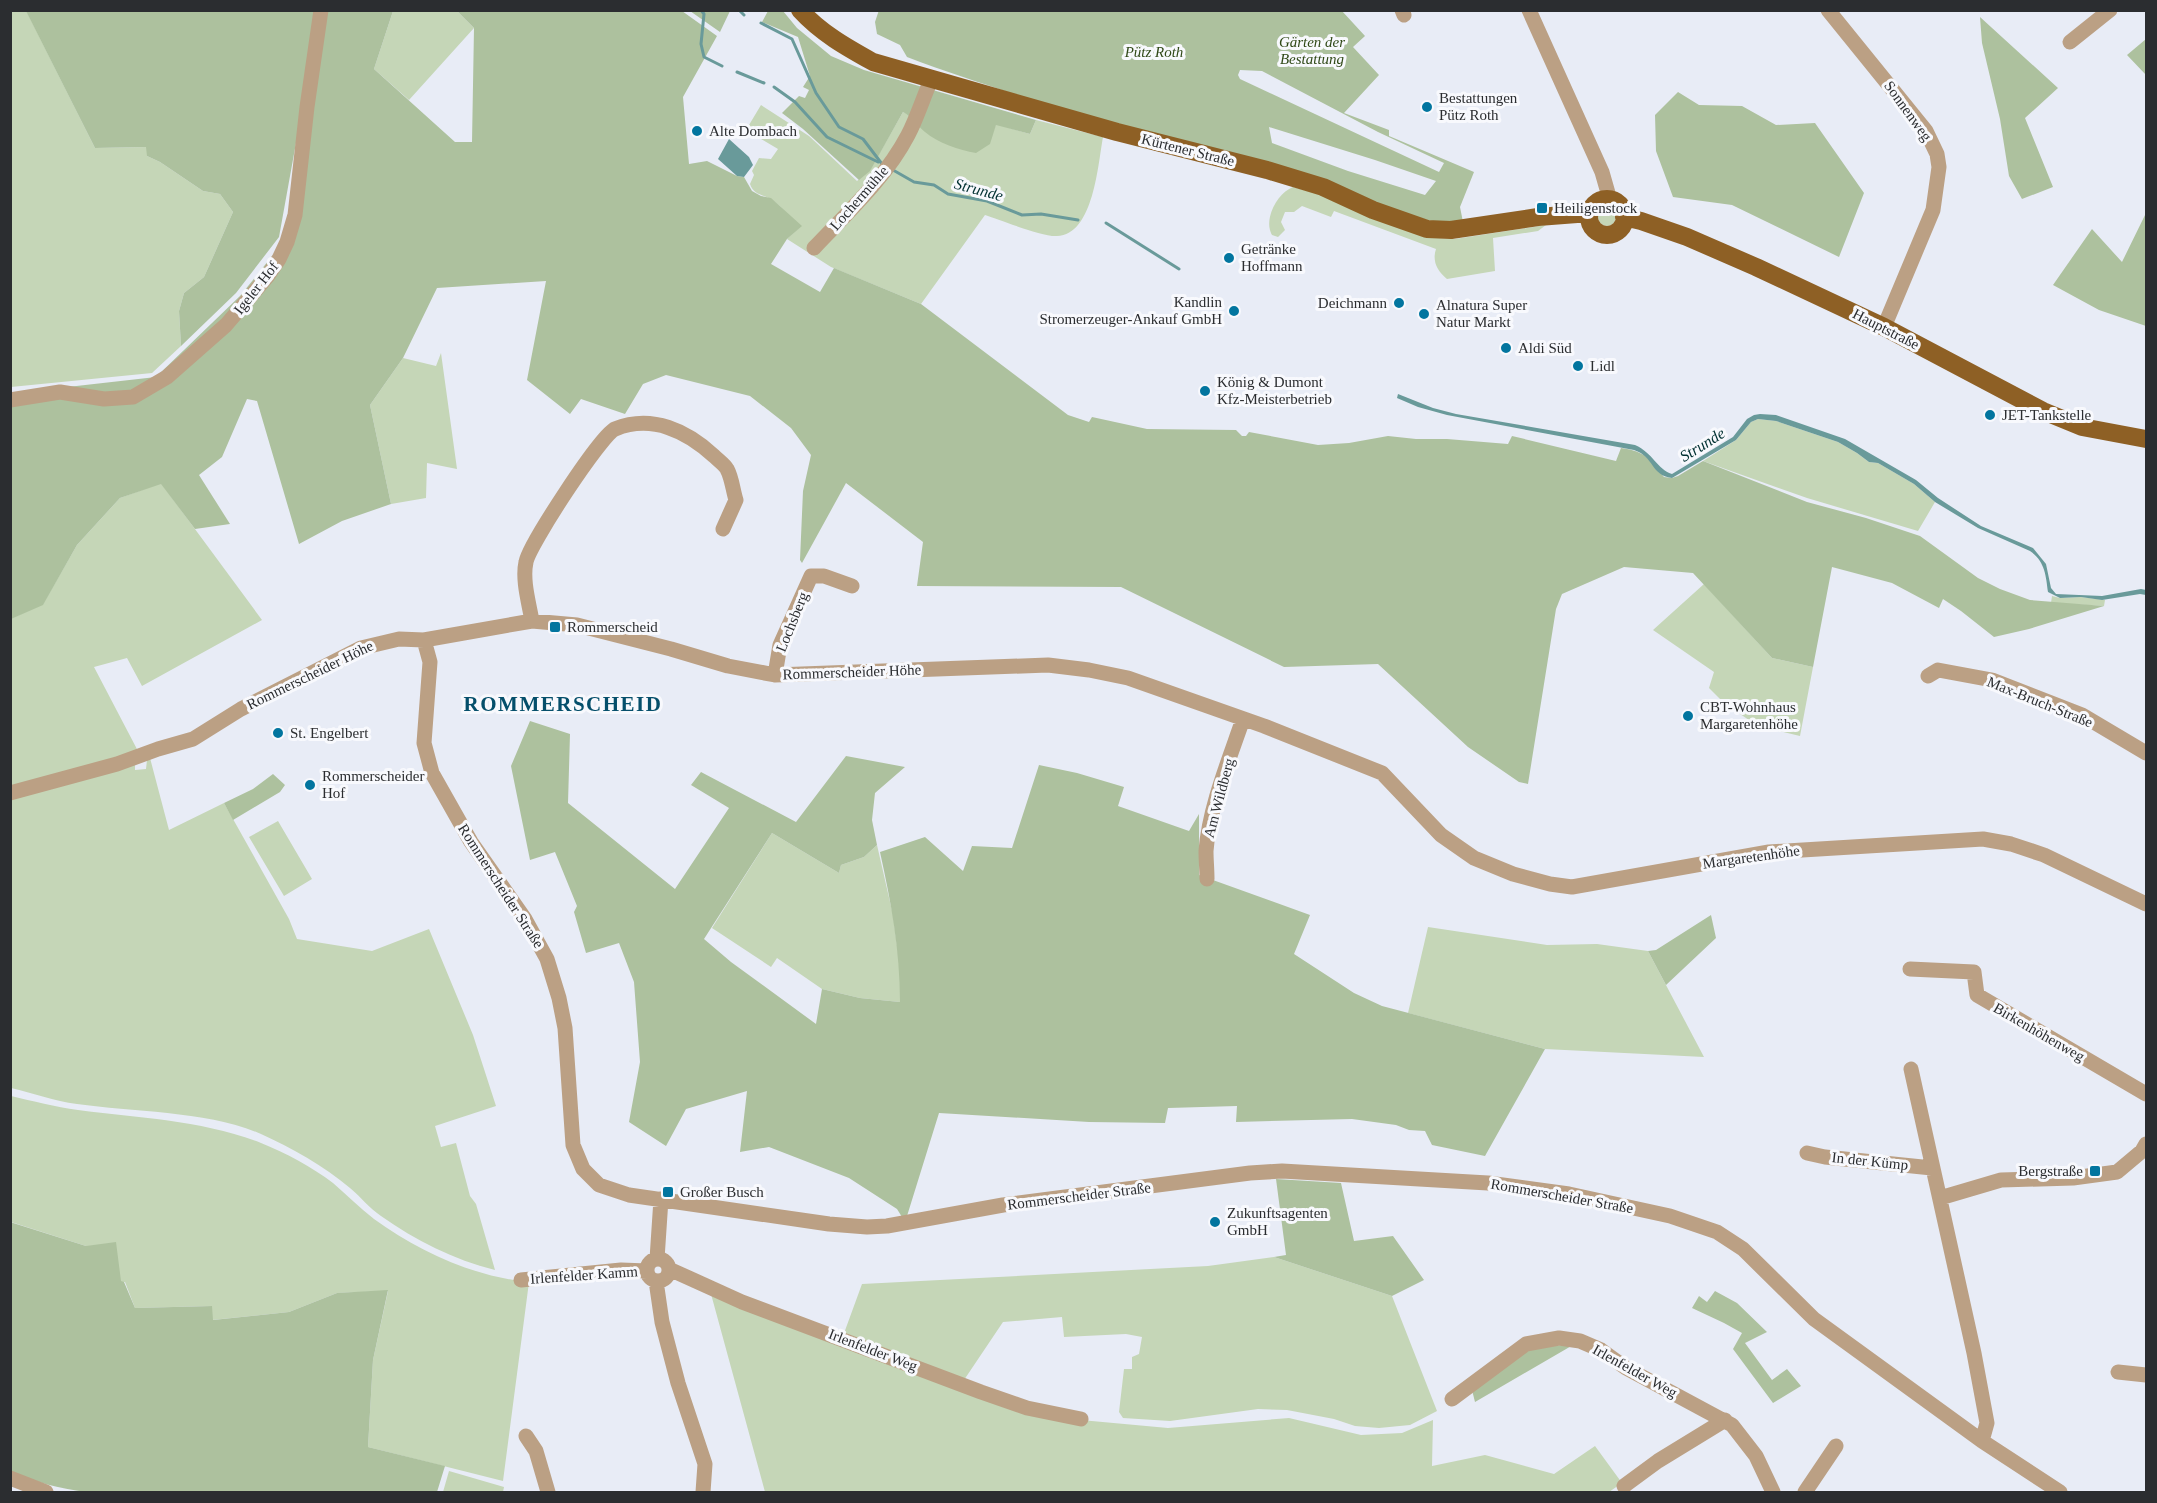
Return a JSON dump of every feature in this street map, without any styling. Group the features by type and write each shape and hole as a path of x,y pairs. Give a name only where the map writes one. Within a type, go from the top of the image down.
{"main road":[{"name":"Kürtener Straße","path":"800,10 812,23 838,43 873,62 1117,132 1267,170 1323,187 1373,210 1427,229 1461,229 1538,217 1590,213"},
{"path":"1610,200 1621,207 1624,217 1623,224 1617,232 1603,235 1592,227 1590,213 1597,202 1610,200"},
{"name":"Hauptstraße","path":"1624,217 1687,237 1756,267 1884,327 2043,411 2082,427 2146,439"}],"street":[{"name":"Igeler Hof","path":"10,400 60,392 104,399 133,397 167,378 226,326 267,277 287,242 295,215 321,10"},
{"path":"1529,10 1602,172 1610,200"},
{"name":"Sonnenweg","path":"1828,10 1926,131 1939,167 1932,210 1884,327"},
{"path":"2070,42 2110,10"},
{"name":"Lochermühle","path":"814,248 873,187 908,135 931,80"},
{"path":"532,621 526,561 546,523 590,456 612,430 637,423 667,425 705,448 727,468 736,500 723,529"},
{"name":"Lochsberg","path":"775,675 780,645 811,576 824,576 852,586"},
{"name":"Rommerscheider Höhe","path":"10,792 117,764 158,748 194,739 241,709 361,648 399,639 424,640 532,621 577,625 728,666 775,675 1048,665 1089,670 1128,678 1243,719 1382,773"},
{"name":"Rommerscheider Straße","path":"424,640 430,662 424,743 432,773 471,842 525,919 547,959 565,1028 573,1145 583,1169 599,1185 629,1195 829,1224 867,1227 887,1227 1003,1205 1250,1173 1282,1171 1488,1183 1569,1194 1670,1216 1718,1233 1743,1249 1814,1319 1982,1441 2060,1492"},
{"name":"Max-Bruch-Straße","path":"1928,676 1938,670 1992,680 2082,715 2146,753"},
{"name":"Am Wildberg","path":"1208,879 1206,852 1209,826 1243,719"},
{"name":"Margaretenhöhe","path":"1382,773 1441,835 1474,858 1513,874 1550,884 1572,887 1769,852 1983,839 2011,844 2044,855 2146,904"},
{"name":"Birkenhöhenweg","path":"1910,969 1974,972 1977,995 2146,1094"},
{"path":"1911,1069 1974,1353 1987,1423 1982,1441"},
{"path":"1940,1198 2001,1180 2073,1178 2116,1172 2142,1151 2146,1144"},
{"name":"In der Kümp","path":"1808,1153 1932,1168"},
{"path":"661,1199 665,1278 651,1276 668,1344 705,1464 703,1492"},
{"name":"Irlenfelder Weg","path":"663,1264 742,1302 981,1392 1027,1408 1081,1419"},
{"name":"Irlenfelder Kamm","path":"521,1280 621,1270 651,1276"},
{"name":"Irlenfelder Weg","path":"1452,1400 1526,1344 1559,1338 1580,1341 1601,1350 1626,1368 1732,1425 1756,1456 1773,1492"},
{"path":"2118,1372 2146,1375"},
{"path":"1624,1486 1658,1461 1725,1420"},
{"path":"526,1436 536,1451 548,1492"},
{"path":"1805,1492 1836,1446"},
{"path":"10,1478 46,1492"}],"shaded area":[{"path":"26,10 95,148 147,147 147,156 160,162 203,191 220,194 233,212 204,277 184,293 179,311 181,346 152,373 11,387 10,11"},
{"path":"393,11 457,11 474,28 409,100 374,69"},
{"path":"761,105 809,136 857,181 870,170 903,112 989,144 996,124 1030,134 1036,120 1103,137 1092,196 1079,224 1069,233 1050,236 985,215 921,304 831,267 787,239 801,226 776,203 754,191 750,184 754,175 752,171 759,158 771,159 778,149 746,130"},
{"path":"729,139 749,157 753,165 744,177 737,176 718,159"},
{"path":"1293,187 1326,196 1439,238 1455,239 1546,225 1538,231 1493,238 1495,271 1447,279 1436,266 1436,249 1334,211 1331,217 1302,206 1294,212 1285,212 1281,222 1285,230 1278,237 1272,235 1269,222 1273,208 1282,195"},
{"path":"1607,208 1613,211 1616,217 1613,223 1607,226 1601,223 1598,217 1601,211"},
{"path":"441,353 457,469 427,463 426,498 391,504 370,405 403,358 436,366"},
{"path":"1398,394 1433,408 1456,414 1635,445 1672,474 1733,437 1747,419 1754,415 1776,415 1845,439 1916,480 1938,498 1981,526 2033,548 2046,564 2051,588 2056,594 2102,596 2141,589 2146,590 2146,595 2102,600 2081,597 2060,598 2048,592 2042,564 2030,551 1978,528 1935,502 1914,484 1878,463 1869,462 1838,442 1776,421 1758,419 1751,422 1736,440 1672,478 1660,473 1646,457 1634,450 1447,415 1397,398"},
{"path":"1758,419 1776,421 1838,442 1869,462 1878,463 1914,484 1935,502 1918,531 1807,498 1703,461 1736,440 1751,422"},
{"path":"161,483 262,620 142,686 127,658 94,667 139,753 11,792 10,619 43,604 77,545 120,498"},
{"path":"1704,584 1772,658 1813,667 1800,736 1758,726 1725,704 1709,688 1714,672 1653,630"},
{"path":"2052,596 2105,600 2104,606 2051,603"},
{"path":"150,758 169,830 224,803 289,919 297,939 372,951 429,929 473,1035 496,1106 435,1126 441,1147 456,1143 470,1196 476,1204 495,1270 450,1255 407,1233 377,1213 350,1188 319,1165 296,1151 240,1126 170,1113 68,1103 11,1088 11,796 135,762 135,770 146,769 147,760"},
{"path":"278,821 312,879 284,896 249,837"},
{"path":"772,833 839,873 841,865 864,857 877,845 893,915 900,968 900,1002 860,998 822,989 777,958 771,967 712,928"},
{"path":"1428,927 1547,945 1597,944 1648,951 1704,1057 1545,1049 1408,1013"},
{"path":"11,1096 69,1109 194,1125 239,1135 289,1156 316,1171 374,1219 429,1252 488,1275 529,1282 503,1481 368,1447 373,1360 388,1291 337,1293 289,1312 212,1320 211,1306 135,1308 125,1282 121,1282 86,1246 11,1222"},
{"path":"1274,1257 1392,1296 1437,1411 1410,1425 1379,1428 1355,1426 1334,1419 1287,1410 1258,1409 1170,1421 1123,1418 1119,1412 1124,1369 1132,1369 1132,1357 1139,1354 1142,1337 1126,1334 1064,1337 1062,1317 1003,1322 964,1380 843,1336 862,1284 1208,1266"},
{"path":"711,1294 1059,1418 1168,1428 1289,1418 1361,1435 1402,1433 1433,1420 1432,1466 1485,1455 1554,1474 1595,1446 1622,1483 1609,1492 765,1492"},
{"path":"449,1471 504,1487 503,1492 443,1492"}],"green space":[{"path":"326,10 393,11 374,69 455,142 472,142 474,28 457,11 682,11 717,36 683,97 689,164 707,161 737,176 744,177 752,191 771,198 802,226 787,239 771,264 820,292 834,268 921,304 1068,415 1089,422 1092,417 1147,429 1236,430 1242,436 1246,436 1249,432 1318,445 1349,443 1388,436 1508,444 1512,436 1616,461 1621,448 1630,450 1646,457 1664,477 1672,478 1703,461 1807,502 1920,536 1978,578 2030,600 2104,606 1994,637 1943,599 1939,608 1892,583 1832,567 1813,667 1772,658 1693,573 1624,567 1562,594 1556,609 1528,784 1519,782 1468,747 1378,664 1284,667 1121,587 917,586 923,542 846,483 802,563 800,560 803,491 811,455 791,428 750,396 666,375 643,384 625,414 581,399 570,414 527,380 546,281 437,288 403,358 370,405 391,504 342,521 299,544 257,401 247,399 222,457 199,475 230,524 195,529 161,484 120,498 77,545 43,605 11,619 11,405 30,398 138,394 41,390 156,377 240,296 298,224"},
{"name":"Gärten der Bestattung","path":"879,10 1342,11 1365,36 1353,47 1379,75 1344,113 1389,130 1389,136 1474,172 1460,207 1463,222 1443,223 1427,220 1037,103 907,57 900,45 877,34 875,22","holes":["1240,70 1262,71 1378,132 1444,163 1439,172 1240,79 1238,75","1269,127 1375,160 1436,181 1425,195 1348,171 1272,143"]},
{"path":"26,11 317,11 316,32 279,237 236,293 181,346 179,311 184,293 204,277 233,212 220,194 203,191 160,162 147,156 146,147 95,148"},
{"path":"690,11 730,11 720,32"},
{"path":"768,11 783,11 797,28 831,56 864,70 1036,120 1030,134 996,125 990,144 976,153 936,140 903,112 870,171 859,180 782,113 799,96 805,98 809,90 803,87 810,76 798,37 762,22"},
{"path":"1980,17 2058,88 2025,118 2053,187 2022,199 2009,176 2000,119 1982,43"},
{"path":"2146,39 2146,75 2127,55"},
{"path":"1678,92 1699,105 1742,106 1776,125 1815,123 1864,193 1839,257 1732,205 1673,197 1656,151 1655,115"},
{"path":"2146,213 2146,326 2099,310 2053,285 2092,229 2122,262"},
{"path":"530,721 570,734 568,803 675,889 729,808 691,785 701,772 796,822 846,756 905,767 875,793 872,820 877,845 864,857 841,865 839,873 772,833 704,939 731,962 816,1024 822,989 860,998 900,1002 894,926 880,852 925,837 963,871 972,846 1012,848 1039,765 1124,787 1118,806 1189,831 1199,814 1199,875 1310,915 1294,954 1354,993 1382,1006 1545,1049 1485,1156 1432,1145 1425,1131 1409,1130 1396,1125 1352,1119 1236,1122 1237,1106 1168,1108 1165,1123 1089,1122 939,1113 907,1216 902,1217 897,1209 849,1178 769,1147 740,1152 747,1091 686,1109 666,1146 629,1122 640,1062 634,982 619,943 586,953 574,912 577,906 555,852 530,860 511,766"},
{"path":"273,774 285,785 280,792 233,820 224,803 253,789"},
{"path":"1711,915 1716,938 1666,985 1648,951 1656,950"},
{"path":"1276,1179 1341,1183 1354,1241 1393,1236 1424,1280 1392,1296 1274,1257 1286,1255"},
{"path":"10,1222 86,1246 116,1242 121,1281 124,1282 135,1308 212,1306 213,1320 289,1312 337,1293 388,1290 373,1360 368,1447 445,1466 437,1492 86,1492 29,1479 11,1471"},
{"path":"1715,1291 1737,1303 1767,1332 1745,1343 1772,1380 1787,1369 1801,1386 1773,1403 1733,1349 1742,1333 1692,1308 1699,1296 1707,1302"},
{"path":"1573,1345 1475,1402 1472,1390 1529,1346"}],"waterway":[{"name":"Strunde","path":"701,10 704,14 701,44 704,57 722,66"},
{"name":"Strunde","path":"739,10 744,15"},
{"name":"Strunde","path":"761,23 792,39 816,93 839,127 863,139 882,164"},
{"name":"Strunde","path":"737,72 764,83"},
{"name":"Strunde","path":"774,87 795,102 827,137 878,162"},
{"name":"Strunde","path":"893,170 914,182 934,185 948,194 987,201 1022,215 1041,214 1078,220"},
{"name":"Strunde","path":"1106,223 1179,269"}],"place":[{"name":"Bestattungen Pütz Roth","path":"1427,107"},
{"name":"Alte Dombach","path":"697,131"},
{"name":"Heiligenstock","path":"1542,208"},
{"name":"Getränke Hoffmann","path":"1229,258"},
{"name":"Deichmann","path":"1399,303"},
{"name":"Kandlin Stromerzeuger-Ankauf GmbH","path":"1234,311"},
{"name":"Alnatura Super Natur Markt","path":"1424,314"},
{"name":"Aldi Süd","path":"1506,348"},
{"name":"Lidl","path":"1578,366"},
{"name":"König & Dumont Kfz-Meisterbetrieb","path":"1205,391"},
{"name":"JET-Tankstelle","path":"1990,415"},
{"name":"Rommerscheid","path":"555,627"},
{"name":"CBT-Wohnhaus Margaretenhöhe","path":"1688,716"},
{"name":"St. Engelbert","path":"278,733"},
{"name":"Rommerscheider Hof","path":"310,785"},
{"name":"Bergstraße","path":"2095,1171"},
{"name":"Großer Busch","path":"668,1192"},
{"name":"Zukunftsagenten GmbH","path":"1215,1222"}],"district":[{"name":"ROMMERSCHEID","path":"563,704"}],"park label":[{"name":"Pütz Roth","path":"1154,52"}]}
